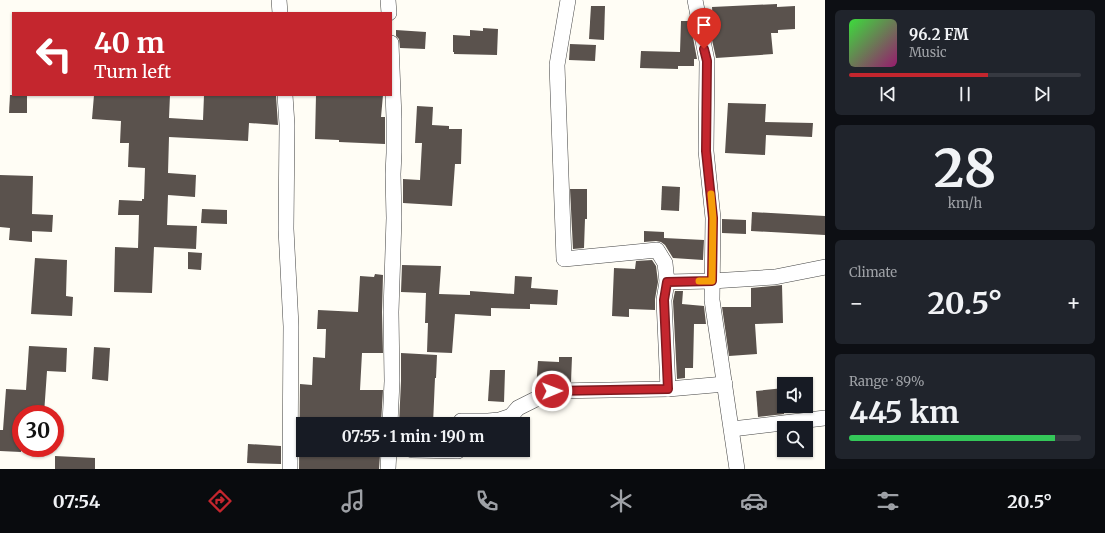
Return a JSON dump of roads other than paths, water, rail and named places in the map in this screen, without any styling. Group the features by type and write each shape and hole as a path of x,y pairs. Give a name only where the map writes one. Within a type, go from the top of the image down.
{"street":[{"path":"279,0 280,12"},
{"path":"388,0 389,12"},
{"path":"568,0 556,65 564,258 657,250 665,263 667,282 664,300 668,389"},
{"path":"695,0 707,61 706,151 713,218 712,300 737,469"},
{"path":"390,417 394,218 394,118 392,68"},
{"path":"285,96 287,125 286,229 291,326 290,469"},
{"path":"667,282 775,277 825,267"},
{"path":"508,417 511,416 518,408 552,391 668,389 725,384"},
{"path":"732,429 825,418"},
{"path":"388,469 389,457"}]}
